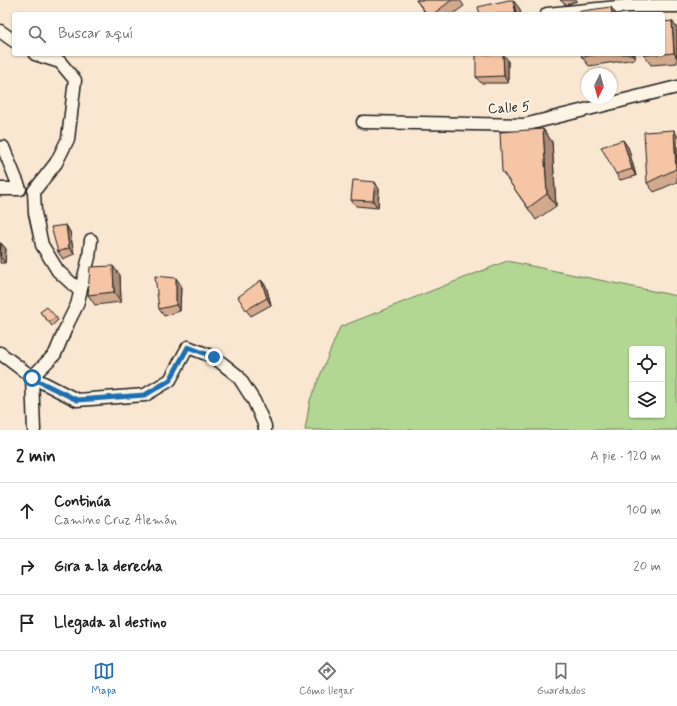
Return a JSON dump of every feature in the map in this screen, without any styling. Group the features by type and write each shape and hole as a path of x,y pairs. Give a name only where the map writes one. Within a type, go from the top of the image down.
{"street":[{"path":"567,12 628,6 677,6"},
{"path":"0,31 12,40"},
{"path":"41,56 60,62 75,80 68,139 56,163 34,191 35,213 42,244 58,271 80,291"},
{"name":"Calle 5","path":"363,122 524,126 677,87"},
{"path":"0,190 20,189 4,147"},
{"path":"34,430 32,378 55,354 77,305 89,257 91,240"},
{"path":"0,353 32,378 77,400 145,395 170,380 188,347 214,357 238,376 254,401 265,430"}],"green space":[{"path":"507,261 677,296 677,430 305,430 310,400 340,327"}],"building":[{"path":"416,0 452,0 436,12 425,12"},
{"path":"513,0 516,12 479,12 478,7"},
{"path":"611,7 612,12 575,12"},
{"path":"672,21 674,53 665,54 665,22"},
{"path":"476,56 503,56 504,76 476,77"},
{"path":"543,129 547,194 528,208 502,171 500,132"},
{"path":"674,130 676,169 647,183 644,132"},
{"path":"623,140 632,169 616,174 601,147"},
{"path":"353,180 375,182 373,201 351,200"},
{"path":"66,225 69,248 58,252 51,227"},
{"path":"113,266 114,292 88,295 90,267"},
{"path":"155,276 176,278 176,305 159,309"},
{"path":"261,280 267,298 246,310 238,297"},
{"path":"47,307 56,317 49,322 40,312"}],"route":[{"path":"32,378 77,400 145,395 170,380 188,347 214,357"}]}
